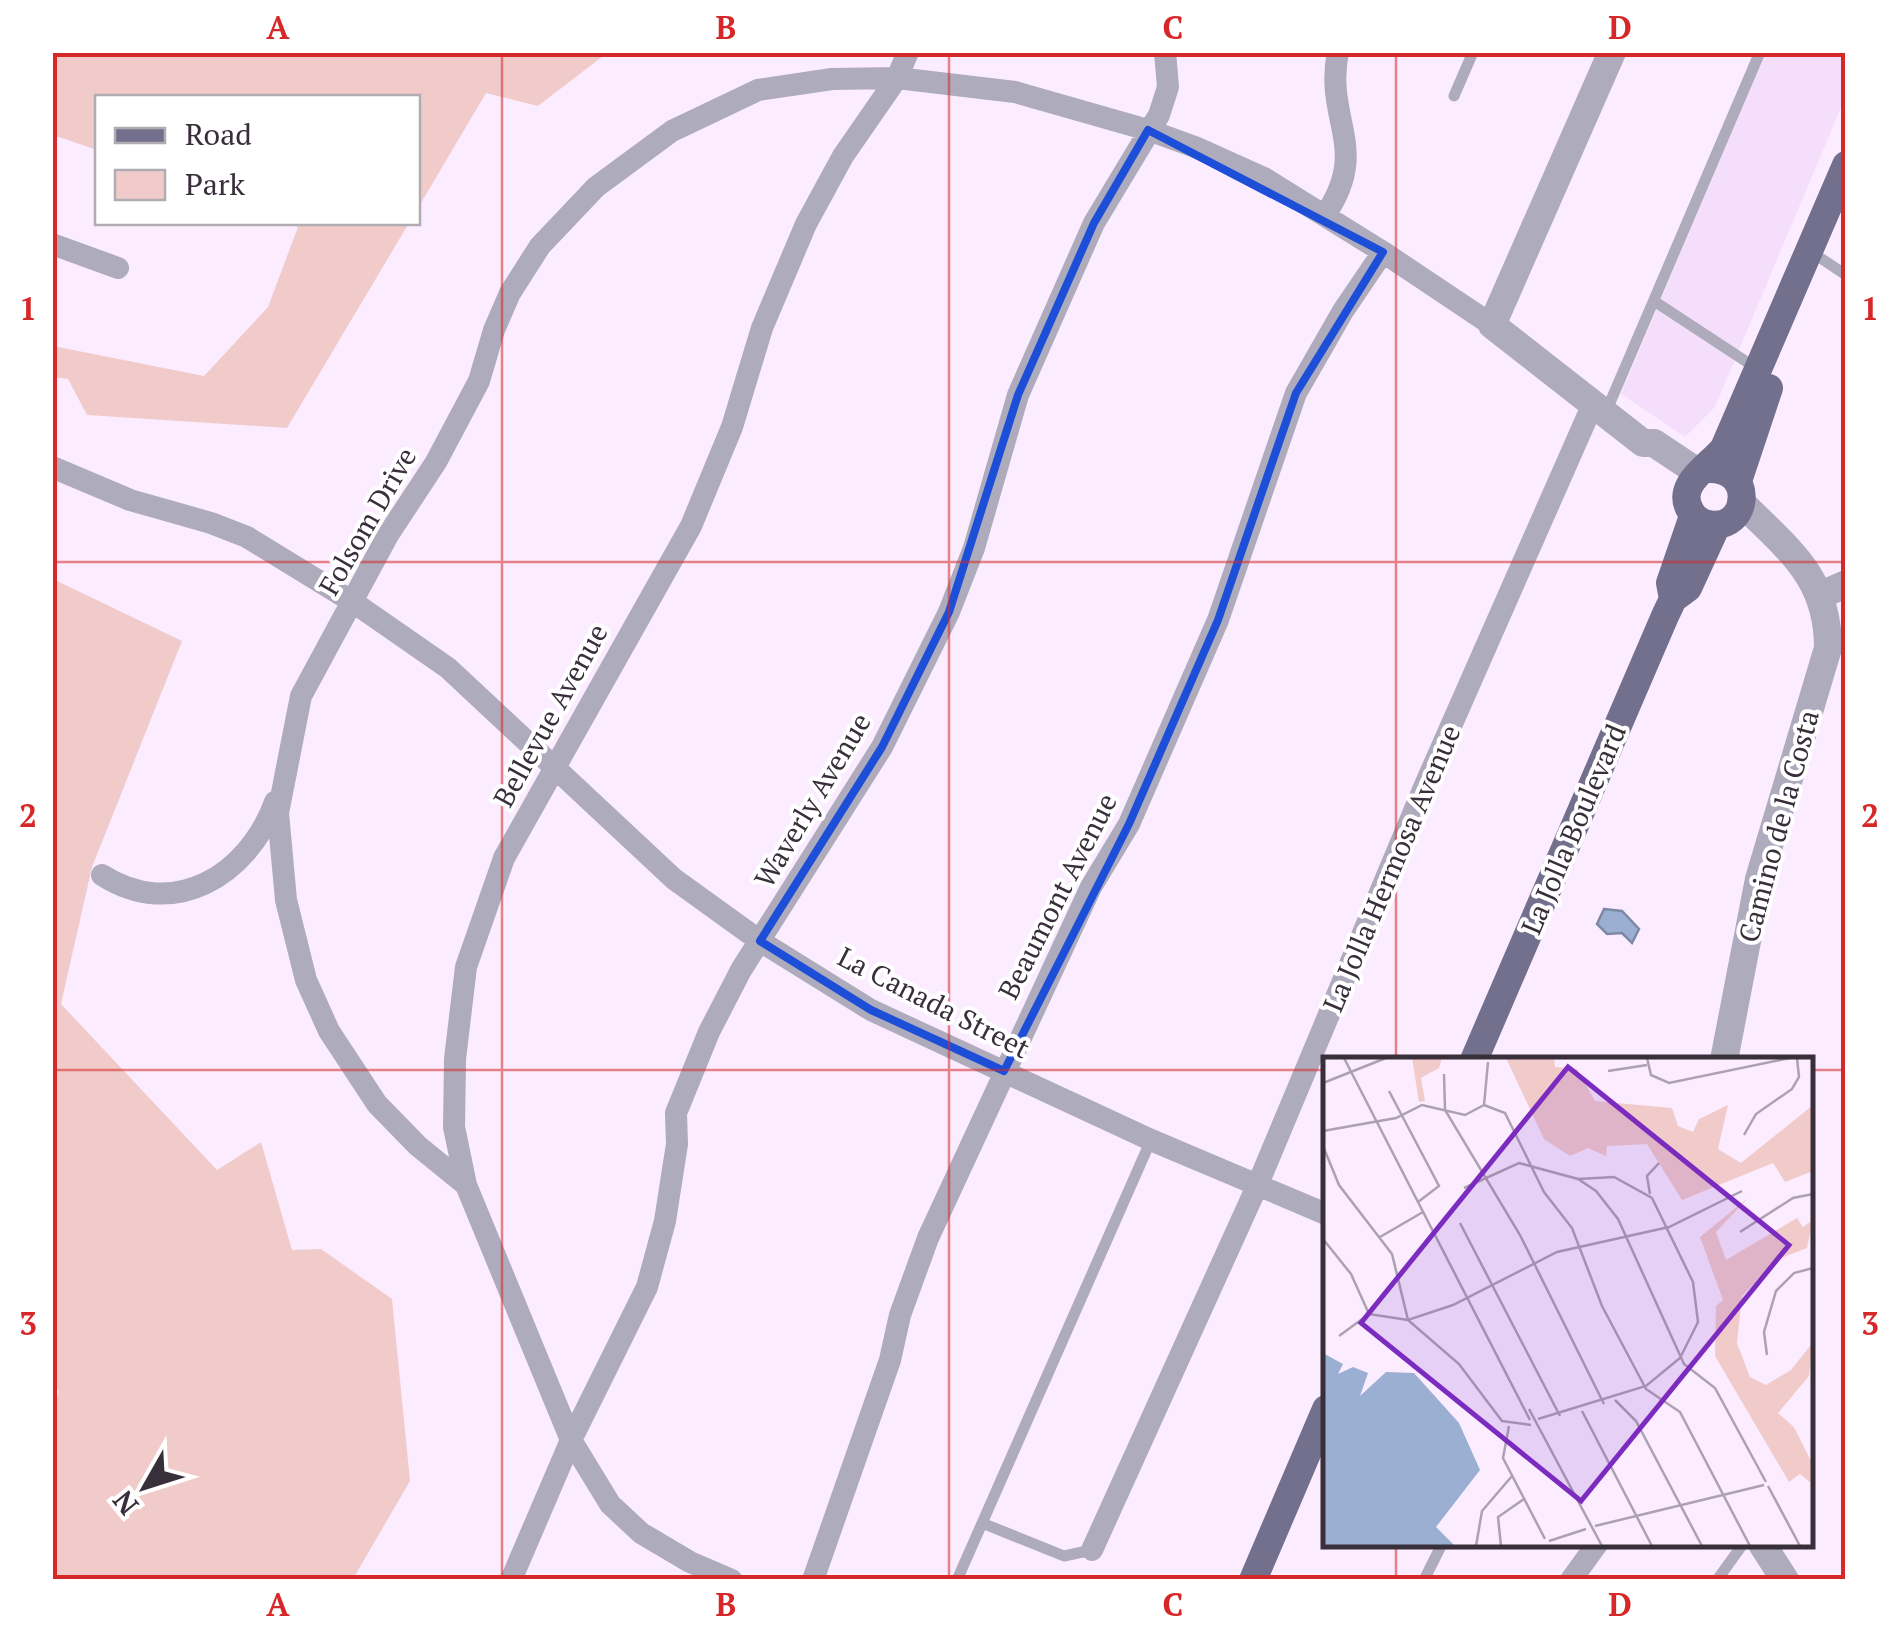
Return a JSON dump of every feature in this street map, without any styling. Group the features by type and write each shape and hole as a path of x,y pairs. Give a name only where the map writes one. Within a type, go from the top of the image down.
{"main road":[{"name":"La Jolla Boulevard","path":"1714,497 1724,448 1846,166"},
{"name":"La Jolla Boulevard","path":"1475,1057 1673,598 1670,583 1773,376 1846,203"},
{"path":"1252,1580 1323,1416"}],"street":[{"name":"Bellevue Avenue","path":"732,1580 641,1534 610,1504 571,1440 466,1185 454,1127 455,1059 466,967 504,858 691,526 732,427 762,328 806,224 843,156 897,78 908,52"},
{"name":"Waverly Avenue","path":"511,1580 571,1440 647,1287 665,1220 677,1144 676,1113 709,1032 741,970 882,747 948,612 974,548 1018,395 1094,223 1159,115 1168,87 1165,52"},
{"path":"1325,215 1347,172 1334,69 1338,52"},
{"path":"1492,325 1612,52"},
{"name":"Camino de la Costa","path":"897,78 1015,92 1148,130 1264,178 1492,325 1644,443 1654,443 1773,546 1782,547 1833,589 1828,648 1759,880 1725,1057"},
{"name":"Folsom Drive","path":"466,1185 418,1146 377,1104 329,1031 306,980 286,900 278,813 300,696 388,535 436,462 470,397 510,293 540,246 596,187 672,131 758,90 832,79 897,78"},
{"path":"52,244 118,268"},
{"name":"Beaumont Avenue","path":"813,1580 928,1238 1090,887 1129,824 1218,620 1296,393 1383,252"},
{"name":"La Jolla Hermosa Avenue","path":"1092,1550 1258,1184 1424,785 1599,410"},
{"name":"La Canada Street","path":"52,467 130,500 247,537 353,602 448,668 674,879 760,941 871,1010 1151,1140 1323,1213"},
{"path":"102,876 123,889 148,895 178,894 202,885 231,866 265,829 283,780"},
{"path":"1571,1580 1595,1547"},
{"path":"1764,1547 1784,1580"}],"lane":[{"path":"1454,96 1473,52"},
{"path":"1599,410 1654,300 1760,52"},
{"path":"1822,259 1846,275"},
{"path":"1654,300 1759,371"},
{"path":"958,1580 1151,1140"},
{"path":"982,1523 1064,1556 1092,1550"},
{"path":"1424,1580 1440,1547"},
{"path":"1717,1580 1741,1547"}],"highlighted area":[{"path":"1148,130 1383,252 1296,393 1218,620 1129,824 1004,1071 871,1010 760,941 882,747 949,612 1018,395 1094,223"}],"shaded area":[{"path":"1765,53 1845,53 1845,98 1715,407 1685,437 1621,394"}],"green space":[{"path":"53,52 607,53 538,106 486,93 420,205 420,95 95,95 95,149 53,135"},
{"path":"292,225 408,225 287,428 87,415 68,379 53,377 53,346 204,376 268,307 298,227"},
{"path":"53,579 182,641 92,867 61,1004 217,1170 261,1142 292,1250 321,1249 392,1299 410,1481 353,1579 53,1579 52,1415 59,1391 52,1382"}],"water":[{"path":"1604,909 1622,911 1639,929 1632,943 1622,933 1607,934 1597,924"}]}
